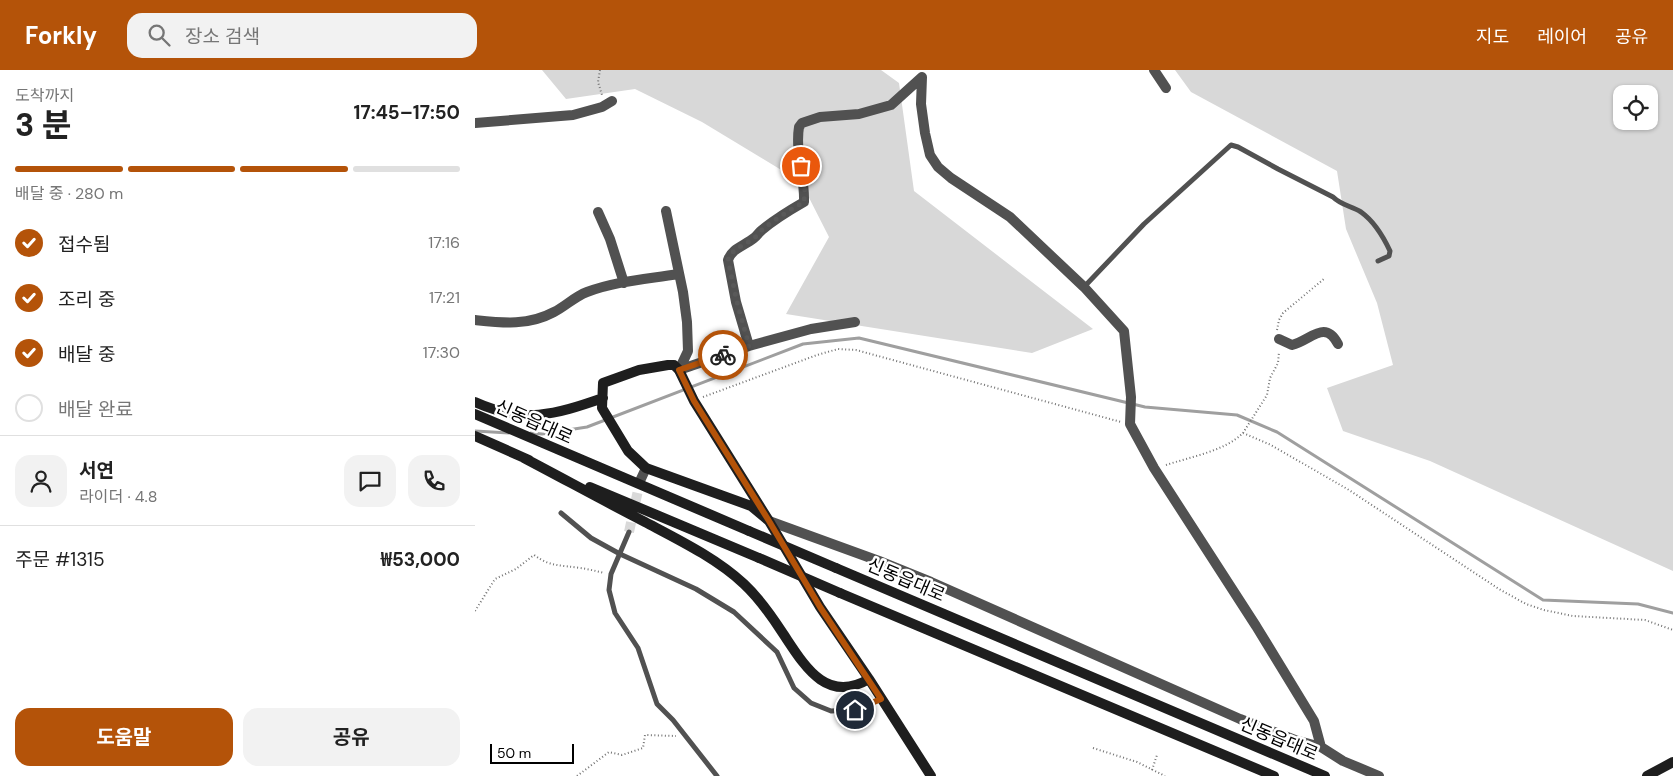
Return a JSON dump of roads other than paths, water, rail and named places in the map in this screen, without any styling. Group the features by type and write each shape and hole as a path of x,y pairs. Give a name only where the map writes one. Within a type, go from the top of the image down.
{"main road":[{"path":"769,521 751,506 646,468 628,452 615,430 602,403 603,384 639,370 668,365 673,365 680,373 693,398 769,521 820,607 931,776"},
{"path":"475,402 507,413 535,416 602,403"},
{"name":"신동읍대로","path":"475,414 1325,776"},
{"name":"신동읍대로","path":"475,436 1274,776"},
{"path":"524,458 669,535 712,560 744,584 762,604 802,662 815,677 832,685 847,687 856,686 869,679"},
{"path":"1647,776 1673,762"}],"street":[{"path":"1154,70 1166,88"},
{"path":"923,73 921,104 925,133 930,155 938,166 951,178 1010,217 1084,287 1124,331 1131,397 1130,421 1154,468 1256,626 1314,721 1321,747"},
{"path":"749,346 728,260 733,250 754,238 776,219 804,202 805,186 801,166 799,127 802,123 820,117 859,114 891,105 923,73"},
{"path":"475,122 573,115 602,107 612,101"},
{"path":"666,211 686,312 688,340 686,357 680,373"},
{"path":"598,212 610,239 623,283"},
{"path":"475,320 498,323 533,321 553,312 576,296 587,292 610,285 678,274"},
{"path":"680,373 749,346 811,328 855,322"},
{"path":"1279,340 1284,340 1289,345 1292,345 1317,334 1328,333 1335,337 1339,344"},
{"path":"640,481 646,468"},
{"path":"769,521 931,582 1240,719 1295,740 1321,747 1343,761 1379,776"}],"lane":[{"path":"1084,287 1144,224 1231,145 1333,197 1340,204 1350,206 1361,212 1377,227 1390,251 1389,256 1378,261"},
{"path":"561,513 591,538 620,554 696,589 734,612 777,652 793,688 811,703 831,712 855,710 881,699"},
{"path":"629,532 611,574 609,590 615,613 638,648 657,704 673,720 717,776"}],"waterway":[{"path":"531,433 542,434 587,427 803,344 859,338 1145,407 1237,415 1277,432 1543,600 1638,604 1673,613"},
{"path":"475,431 509,433"}],"tunnel":[{"path":"629,532 640,481"}]}
